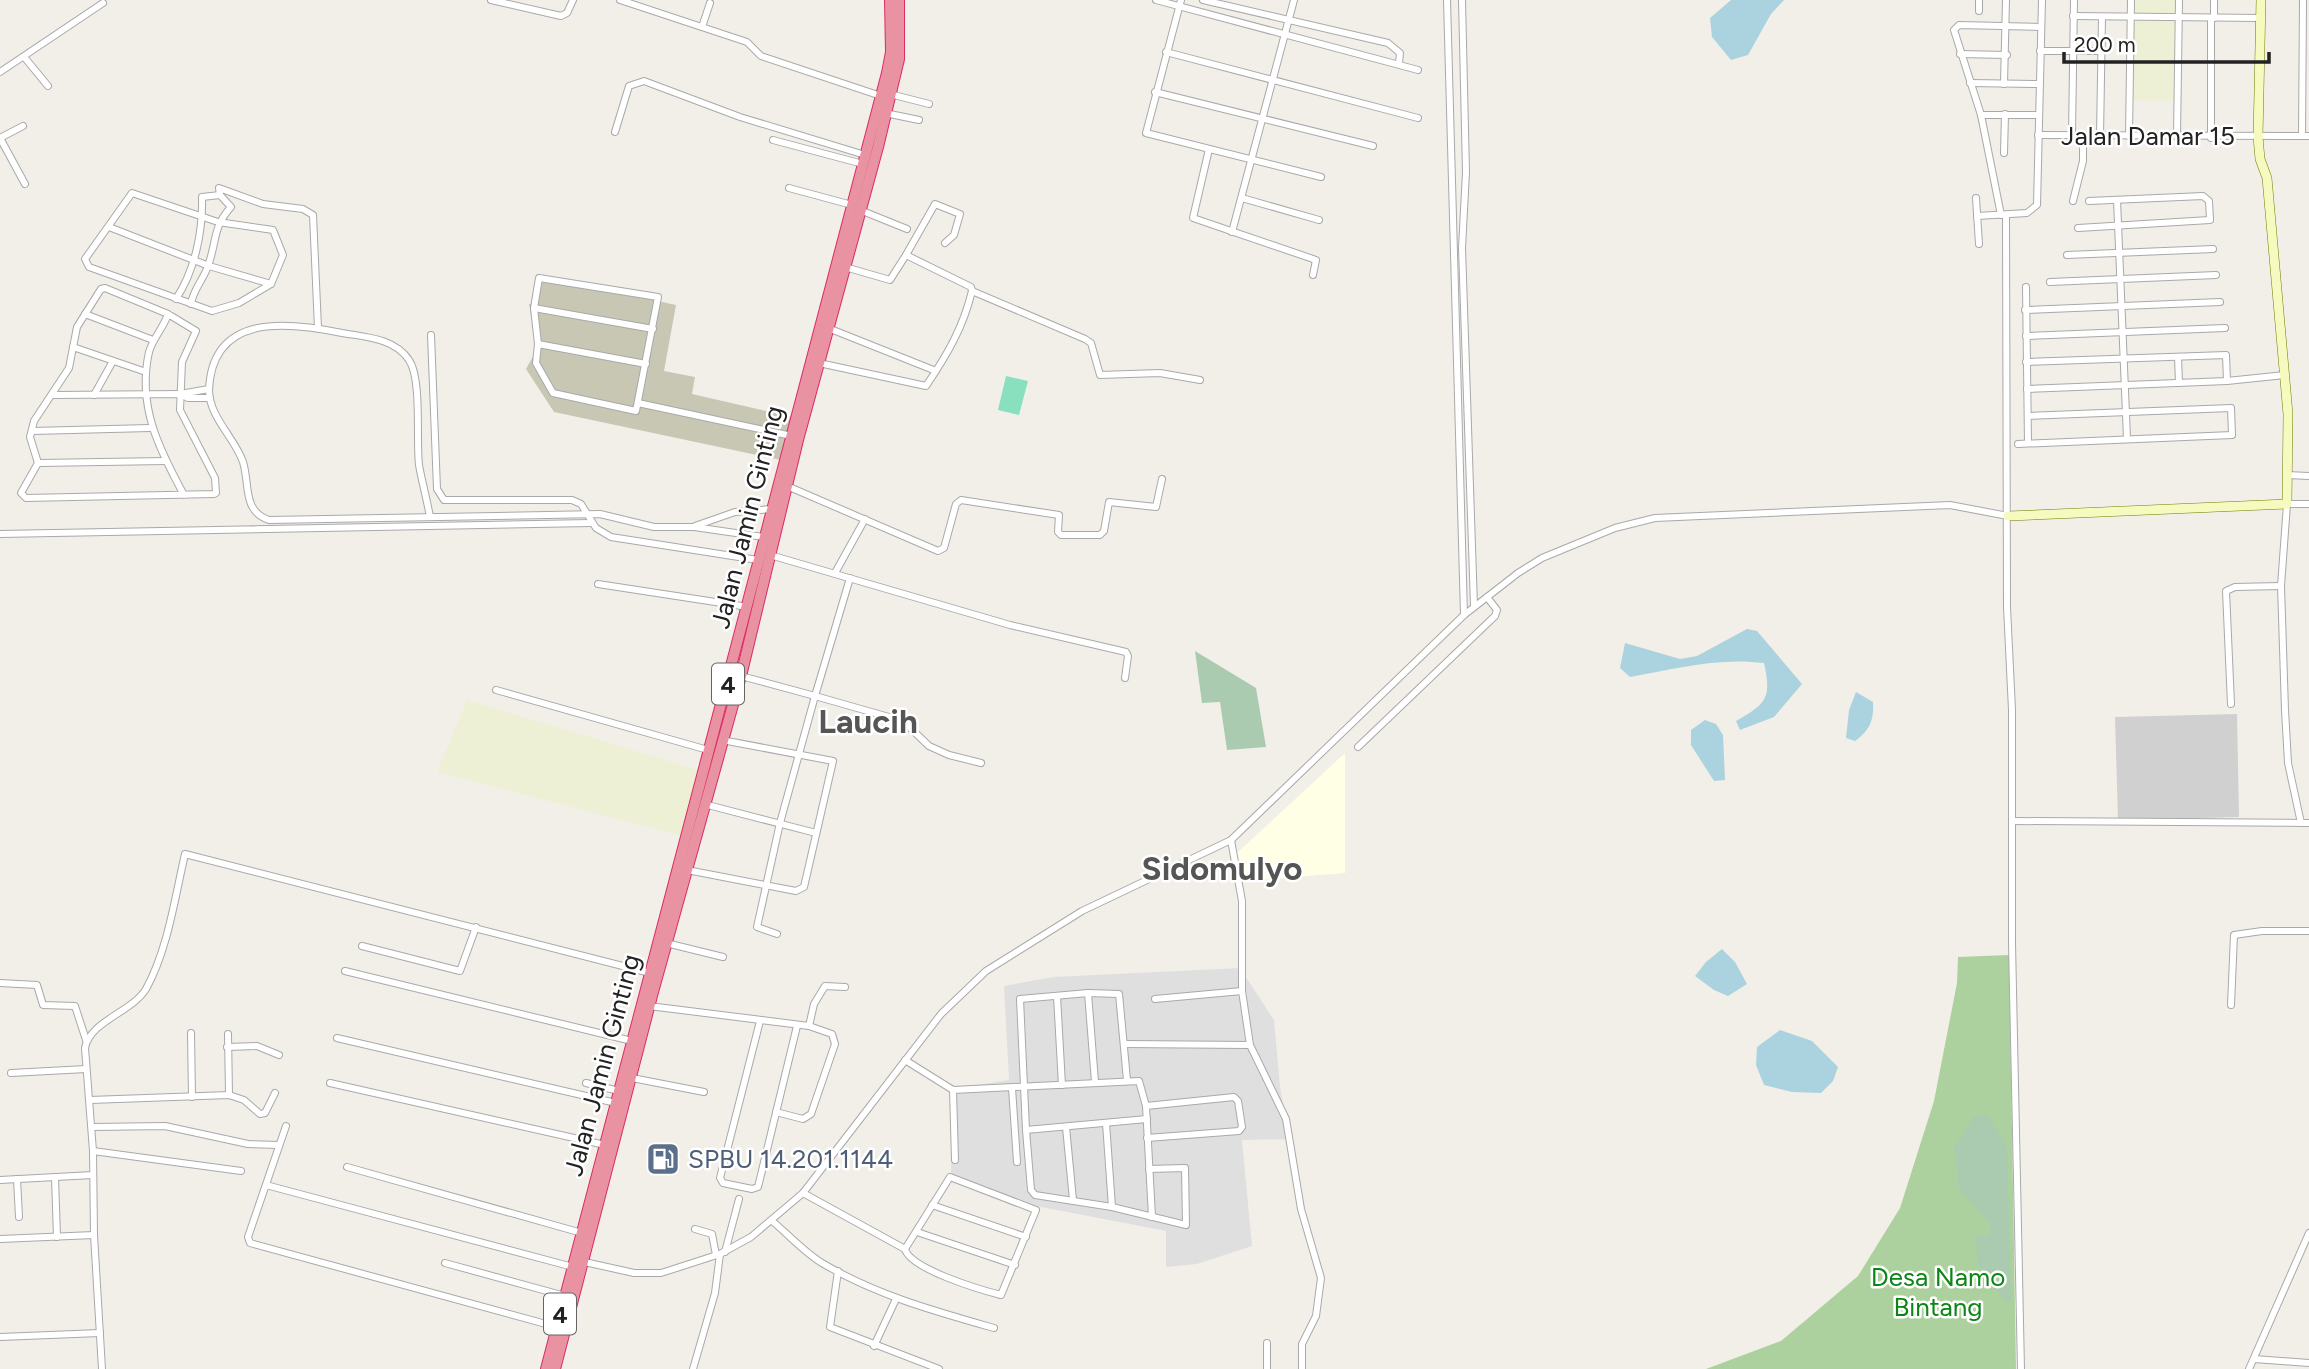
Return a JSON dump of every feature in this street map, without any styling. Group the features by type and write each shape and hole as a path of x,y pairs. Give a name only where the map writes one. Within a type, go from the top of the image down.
{"highway":[{"name":"Jalan Jamin Ginting","path":"866,162 885,113 891,52 890,0"},
{"name":"Jalan Jamin Ginting","path":"546,1369 565,1296 578,1265 582,1233 708,750 717,739 741,676 787,486 845,267 866,162 885,95 899,58 899,0"},
{"name":"Jalan Jamin Ginting","path":"555,1369 578,1265 632,1079 704,804 758,560 856,207"}],"street":[{"path":"491,0 561,16 567,13 573,0"},
{"path":"620,0 747,42 761,56 885,95 929,104"},
{"path":"1156,0 1180,3 1419,70"},
{"path":"1203,0 1388,43 1400,53 1399,63"},
{"path":"1232,232 1283,33 1294,0"},
{"path":"1447,0 1453,172 1455,382 1464,615"},
{"path":"1462,0 1466,172 1462,248 1474,606"},
{"path":"1979,0 1979,11"},
{"path":"2004,84 2007,55 2006,0"},
{"path":"1977,216 2027,213 2037,205 2042,0"},
{"path":"2072,135 2074,0"},
{"path":"2129,136 2131,0"},
{"path":"2177,136 2179,0"},
{"path":"2211,138 2214,0"},
{"path":"2261,0 2258,137 2260,159 2267,178 2288,414 2287,504 2281,586 2288,763 2301,823"},
{"path":"2303,0 2305,136"},
{"path":"0,72 25,58 103,3"},
{"path":"702,27 710,3"},
{"path":"1180,3 1146,133 1251,157 1321,177"},
{"path":"2073,16 2261,18"},
{"path":"2100,136 2102,17"},
{"path":"2021,1369 2012,943 2014,821 2007,607 2004,215 1980,115 1959,54 1955,27 2041,26"},
{"path":"2040,51 2101,51"},
{"path":"1166,52 1418,118"},
{"path":"1959,54 2007,55"},
{"path":"25,58 48,86"},
{"path":"615,132 629,86 644,81 866,162"},
{"path":"1970,83 2039,84"},
{"path":"1155,92 1373,146"},
{"path":"885,113 919,120"},
{"path":"2004,153 2005,114"},
{"path":"1980,115 2039,115"},
{"path":"23,127 0,138 24,184"},
{"name":"Jalan Damar 15","path":"2038,135 2211,138 2305,136"},
{"path":"2073,201 2083,161 2083,135"},
{"path":"774,139 866,162"},
{"path":"1209,149 1191,215 1195,220 1316,260 1313,275"},
{"path":"1453,172 1466,172"},
{"path":"191,304 192,294 209,266 218,222 231,206 220,195 219,188 263,204 303,209 313,215 318,328"},
{"path":"789,188 856,207 907,229"},
{"path":"132,193 203,215 218,222 273,230 277,234 283,255 271,284 239,303 212,311 89,267 85,259 132,193"},
{"path":"176,299 195,258 203,215 202,197 220,195"},
{"path":"2078,228 2207,223 2211,216 2209,201 2203,196 2089,201"},
{"path":"1242,198 1320,220"},
{"path":"1976,198 1979,244"},
{"path":"2117,200 2127,438"},
{"path":"845,267 890,281 935,204 960,214 954,235 946,243"},
{"path":"109,228 195,258 209,266 271,284"},
{"path":"2067,256 2213,249"},
{"path":"906,255 971,287 972,291 1085,339 1091,343 1100,375 1160,373 1200,380"},
{"path":"2050,282 2216,275"},
{"path":"539,278 659,297 636,411 553,393 536,363 538,344 534,308 539,278"},
{"path":"2026,287 2028,443"},
{"path":"105,288 168,314 197,331 181,362 180,394 185,423 216,484 214,494 26,498 21,490 38,463 30,437 34,421 69,368 77,327 101,289 105,288"},
{"path":"819,363 926,386 955,343 972,291"},
{"path":"2025,310 2220,302"},
{"path":"534,308 653,329"},
{"path":"85,314 153,340"},
{"path":"168,314 153,340 146,372 146,395 150,428 184,495"},
{"path":"430,517 419,467 416,377 410,360 394,345 382,340 318,328 267,324 240,335 220,353 209,389 210,398 243,463 251,508 269,520 430,517 587,514 654,527 694,527 764,537"},
{"path":"828,328 936,372"},
{"path":"2026,336 2225,328"},
{"path":"431,335 439,496 452,502 572,500 581,504 591,523 611,537 758,560"},
{"path":"538,344 646,365"},
{"path":"73,347 146,372"},
{"path":"2026,362 2226,355 2227,382"},
{"path":"2178,357 2179,383"},
{"path":"94,395 114,361"},
{"path":"2027,389 2227,382 2285,375"},
{"path":"1455,382 1466,382"},
{"path":"53,395 180,394 209,389"},
{"path":"180,394 188,398 210,398"},
{"path":"638,403 792,436"},
{"path":"2018,444 2232,435 2231,408 2028,416"},
{"path":"32,430 150,428"},
{"path":"38,463 166,461"},
{"path":"2287,475 2309,476"},
{"path":"787,486 938,551 944,548 956,504 964,499 1059,515 1058,530 1061,535 1100,535 1104,531 1109,502 1156,508 1162,480"},
{"path":"265,1185 578,1265 634,1273 661,1273 721,1254 772,1221 803,1193 905,1059 955,1000 1008,955 1082,911 1231,840 1464,615 1542,558 1615,528 1656,518 1950,505 2008,516 2309,504"},
{"path":"694,527 735,512 772,509"},
{"path":"835,573 865,519"},
{"path":"0,534 591,523"},
{"path":"770,555 1010,625 1126,652 1125,678"},
{"path":"777,934 757,929 780,823 850,578"},
{"path":"598,584 748,607"},
{"path":"2231,704 2226,591 2235,587 2281,586"},
{"path":"1357,747 1495,616 1497,610 1487,597"},
{"path":"741,676 903,721 929,746 949,755 981,763"},
{"path":"496,690 708,750"},
{"path":"687,870 802,890 833,761 717,739"},
{"path":"704,804 816,833"},
{"path":"2014,821 2309,823"},
{"path":"1231,840 1242,901 1242,990 1250,1045 1286,1119 1301,1209 1321,1278 1316,1316 1302,1344 1302,1369"},
{"path":"86,1040 132,1005 146,988 164,939 185,854 650,972"},
{"path":"362,946 460,971 477,927"},
{"path":"2231,1005 2234,934 2262,930 2309,931"},
{"path":"666,943 723,957"},
{"path":"345,971 632,1041"},
{"path":"0,983 39,987 43,1005 75,1006 86,1040 102,1369"},
{"path":"809,1026 814,1004 825,986 845,987"},
{"path":"1155,999 1242,990"},
{"path":"1088,993 1095,1082"},
{"path":"1127,1080 1119,994 1088,993 1019,1000 1022,1088 1031,1190 1039,1196 1112,1207 1182,1226 1187,1223 1186,1171 1182,1167 1149,1169"},
{"path":"1057,996 1062,1085"},
{"path":"649,1006 809,1026 830,1032 836,1039 816,1105 807,1118 776,1112"},
{"path":"760,1021 721,1176 722,1182 757,1188 797,1026"},
{"path":"191,1033 192,1097"},
{"path":"228,1034 229,1095"},
{"path":"337,1038 616,1103"},
{"path":"1124,1045 1250,1045"},
{"path":"228,1047 257,1046 279,1055"},
{"path":"905,1059 953,1090 1127,1080 1140,1083 1146,1106 1152,1217"},
{"path":"11,1073 86,1069"},
{"path":"632,1079 704,1092"},
{"path":"330,1083 605,1145"},
{"path":"586,1083 619,1091"},
{"path":"1012,1088 1017,1162"},
{"path":"953,1090 956,1160"},
{"path":"90,1100 229,1095 244,1100 260,1114 265,1113 275,1093"},
{"path":"1146,1106 1234,1097 1238,1101 1242,1127 1239,1131 1147,1138"},
{"path":"1026,1130 1147,1119"},
{"path":"1106,1123 1112,1207"},
{"path":"92,1127 165,1126 248,1144 279,1145"},
{"path":"286,1126 248,1237 252,1244 557,1327"},
{"path":"1066,1126 1073,1200"},
{"path":"93,1151 241,1171"},
{"path":"346,1167 582,1233"},
{"path":"0,1180 93,1175"},
{"path":"55,1177 57,1237"},
{"path":"803,1193 905,1249 911,1259 935,1272 999,1295 1003,1294 1037,1214 1035,1208 949,1178 905,1249"},
{"path":"17,1179 19,1217"},
{"path":"693,1369 715,1293 721,1254 739,1199"},
{"path":"932,1205 1026,1237"},
{"path":"772,1221 819,1261 895,1299 994,1328"},
{"path":"695,1229 712,1234 721,1254"},
{"path":"917,1232 1015,1265"},
{"path":"2249,1369 2309,1233"},
{"path":"0,1239 94,1235"},
{"path":"445,1263 565,1296"},
{"path":"838,1271 829,1325 874,1346 939,1369"},
{"path":"874,1346 895,1299"},
{"path":"0,1337 100,1334"},
{"path":"1266,1343 1267,1369"},
{"path":"2254,1359 2309,1363"}],"shaded area":[{"path":"2132,0 2177,0 2176,101 2131,100"},
{"path":"537,275 676,305 664,371 695,377 692,394 792,417 781,460 554,412 526,369 537,349 529,304 535,304"},
{"path":"1195,651 1256,688 1266,747 1227,750 1220,702 1202,703"},
{"path":"467,700 699,770 683,836 437,772"},
{"path":"2237,714 2239,817 2118,820 2115,717"},
{"path":"1345,753 1345,873 1244,881 1237,853"},
{"path":"1240,968 1274,1020 1280,1087 1289,1139 1242,1140 1252,1246 1197,1264 1166,1267 1166,1231 1031,1205 954,1178 951,1174 952,1089 1009,1080 1004,986 1053,977"},
{"path":"1975,1115 1988,1115 2007,1146 2011,1301 2005,1301 1977,1263 1976,1236 1990,1236 1990,1223 1959,1189 1954,1147"}],"green space":[{"path":"1006,376 1028,381 1019,415 998,410"},
{"name":"Desa Namo Bintang","path":"2009,955 2016,1369 1706,1369 1781,1341 1858,1276 1900,1208 1934,1101 1957,983 1958,957"}],"water":[{"path":"1731,0 1784,0 1771,14 1748,55 1731,60 1712,37 1710,18"},
{"path":"1747,629 1757,631 1802,684 1774,717 1740,730 1736,721 1754,710 1767,692 1764,663 1713,663 1630,677 1620,668 1625,643 1680,659 1697,656"},
{"path":"1856,692 1873,702 1873,708 1868,729 1855,741 1846,738 1849,710"},
{"path":"1705,720 1716,724 1723,735 1725,780 1714,781 1691,745 1691,730"},
{"path":"1722,949 1735,962 1747,984 1728,996 1714,990 1695,976 1706,962"},
{"path":"1780,1030 1812,1041 1838,1067 1833,1081 1821,1093 1792,1092 1764,1085 1756,1065 1757,1047"}],"place":[{"name":"SPBU 14.201.1144","path":"663,1159"}],"district":[{"name":"Laucih","path":"868,721"},
{"name":"Sidomulyo","path":"1222,868"}]}
